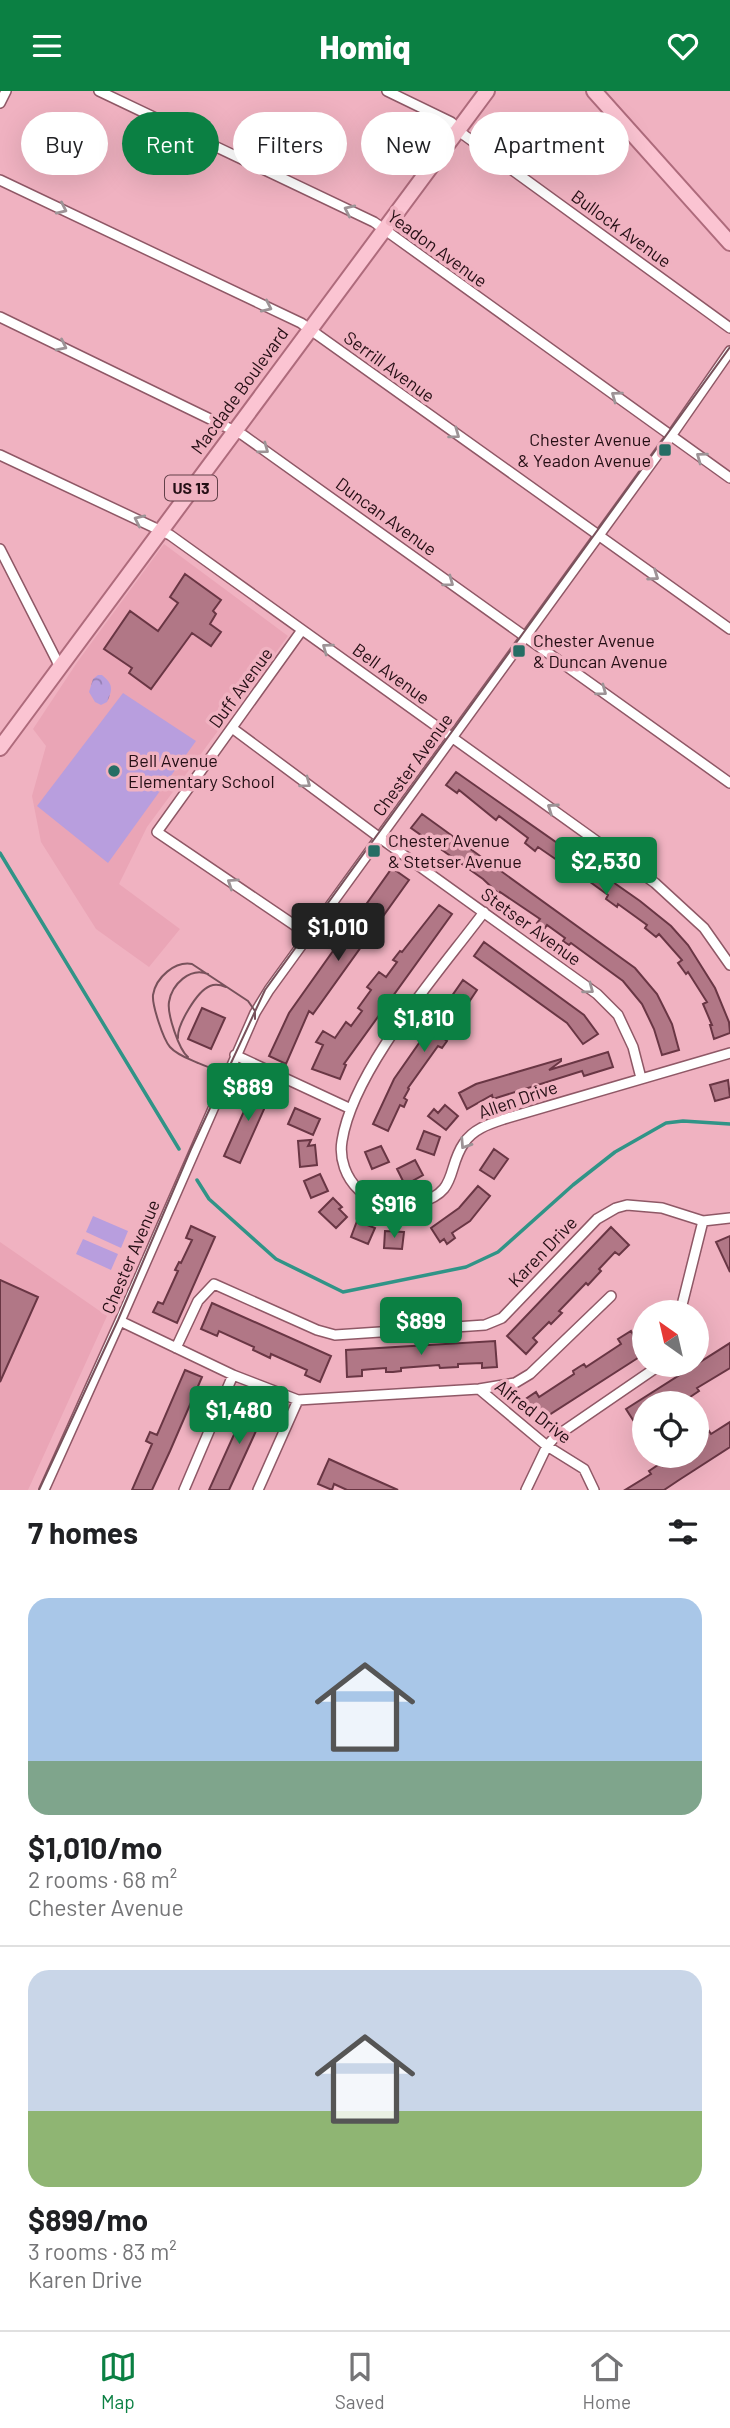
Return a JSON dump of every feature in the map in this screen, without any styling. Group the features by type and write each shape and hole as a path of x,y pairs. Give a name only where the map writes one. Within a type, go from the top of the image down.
{"main road":[{"name":"Macdade Boulevard","path":"0,748 486,91"},
{"path":"594,91 730,243"}],"street":[{"path":"0,103 6,91"},
{"name":"Yeadon Avenue","path":"99,91 374,222 730,478"},
{"name":"Bullock Avenue","path":"387,91 451,122 730,328"},
{"name":"Serrill Avenue","path":"0,180 309,329 730,629"},
{"name":"Duncan Avenue","path":"0,317 235,429 730,783"},
{"name":"Chester Avenue","path":"44,1490 255,1013 730,351"},
{"name":"Bell Avenue","path":"0,455 160,530 610,849 677,900 705,928 730,965"},
{"path":"0,549 60,667"},
{"name":"Duff Avenue","path":"302,630 157,832 309,935"},
{"name":"Stetser Avenue","path":"232,728 597,994 618,1015 633,1047 641,1078"},
{"name":"Allen Drive","path":"484,912 391,1037 351,1109 341,1154 354,1185 378,1203 408,1205 432,1198 441,1192 452,1176 464,1143 484,1126 730,1052"},
{"path":"235,1055 351,1109"},
{"name":"Karen Drive","path":"176,1348 198,1301 214,1284 317,1330 335,1335 485,1325 502,1318 597,1219 616,1208 627,1205 662,1208 703,1221 730,1218"},
{"path":"683,1300 703,1221"},
{"path":"121,1321 233,1375 298,1400 479,1389 515,1383 530,1374 611,1296"},
{"path":"184,1490 233,1375"},
{"path":"526,1490 547,1446 555,1437 642,1377"},
{"name":"Alfred Drive","path":"479,1389 547,1446 584,1469 594,1490"},
{"path":"258,1490 298,1400"}],"shaded area":[{"name":"Bell Avenue Elementary School","path":"164,544 288,636 147,827 119,884 180,929 149,967 96,929 41,842 32,796 46,746 33,729 78,661"},
{"path":"0,1242 107,1316 28,1490 0,1490"}],"green space":[{"path":"98,675 106,678 111,687 107,702 101,705 95,702 89,692 93,679"},
{"path":"123,693 196,741 108,863 37,806"},
{"path":"93,1216 128,1231 121,1248 86,1232"},
{"path":"83,1239 118,1254 111,1270 76,1254"}],"building":[{"path":"185,574 221,600 213,611 216,614 210,624 221,632 211,646 192,633 151,689 129,673 132,668 104,649 130,611 158,631 178,603 170,597"},
{"path":"456,772 640,901 671,926 688,945 715,988 729,1022 730,1033 714,1039 712,1025 703,1004 707,1002 688,972 686,974 678,963 682,960 659,934 656,937 645,928 647,925 618,904 617,907 606,899 608,895 579,874 576,878 565,870 567,867 538,847 535,851 525,843 528,838 499,816 496,820 459,790 457,793 446,785"},
{"path":"422,814 635,968 657,994 672,1024 679,1050 662,1055 642,1004 623,981 571,943 569,945 563,941 565,938 547,925 545,928 537,923 540,919 500,892 499,894 483,879 411,828"},
{"path":"392,868 409,880 313,1014 309,1011 286,1064 269,1056 289,1013"},
{"path":"439,905 452,914 344,1064 346,1065 340,1079 312,1069 323,1045 316,1042 323,1031 335,1038 346,1022 351,1026 362,1011 358,1008 371,990 367,987 379,972 386,977 397,962 393,960"},
{"path":"484,942 584,1015 598,1034 583,1044 567,1023 474,956"},
{"path":"463,980 477,990 461,1014 466,1018 460,1026 455,1023 453,1025 443,1038 447,1041 442,1048 438,1046 408,1088 404,1107 400,1105 388,1131 373,1124 394,1079"},
{"path":"202,1008 225,1018 211,1049 188,1039"},
{"path":"608,1052 613,1067 584,1076 582,1071 493,1099 492,1095 467,1109 459,1093 476,1084 561,1059 549,1070"},
{"path":"728,1080 730,1097 715,1101 710,1085"},
{"path":"257,1082 273,1089 240,1163 224,1156"},
{"path":"445,1105 458,1116 446,1130 428,1116 434,1109 438,1113"},
{"path":"295,1108 320,1119 313,1135 288,1124"},
{"path":"424,1131 440,1137 434,1155 417,1149"},
{"path":"311,1140 308,1146 315,1145 317,1165 300,1167 298,1141"},
{"path":"381,1146 389,1162 372,1169 365,1152"},
{"path":"494,1149 508,1159 494,1179 480,1170"},
{"path":"415,1160 423,1175 405,1185 397,1169"},
{"path":"320,1174 328,1191 311,1198 304,1181"},
{"path":"478,1186 490,1196 470,1221 452,1233 455,1238 447,1244 444,1239 440,1242 431,1228 459,1208"},
{"path":"333,1198 347,1217 336,1228 319,1212"},
{"path":"357,1221 375,1228 368,1244 351,1237"},
{"path":"191,1226 215,1237 177,1323 153,1312 158,1302 163,1304 178,1271 175,1270 192,1240 186,1238"},
{"path":"611,1227 629,1245 619,1255 615,1252 588,1285 586,1283 559,1311 562,1313 533,1338 537,1342 526,1354 507,1336"},
{"path":"385,1231 404,1232 402,1249 384,1248"},
{"path":"730,1236 730,1272 716,1242"},
{"path":"0,1280 38,1297 0,1382"},
{"path":"212,1303 331,1356 320,1382 305,1375 307,1370 271,1354 270,1358 253,1350 254,1347 219,1331 217,1336 201,1329"},
{"path":"631,1331 632,1362 538,1422 524,1400 536,1392 539,1397 574,1374 573,1371 579,1367 584,1364 586,1367 621,1344 618,1339"},
{"path":"495,1341 497,1367 482,1368 482,1363 458,1364 458,1367 440,1368 439,1365 401,1368 401,1371 393,1372 386,1372 386,1368 362,1370 362,1376 347,1377 346,1350"},
{"path":"730,1343 730,1368 697,1388 699,1391 654,1391 676,1377 709,1377 709,1356"},
{"path":"185,1370 202,1377 170,1451 152,1490 132,1490 152,1444 146,1441 150,1432 157,1435"},
{"path":"250,1399 267,1407 229,1490 209,1490"},
{"path":"632,1405 632,1418 626,1409"},
{"path":"730,1422 730,1447 709,1461 709,1431 711,1434"},
{"path":"329,1459 398,1490 347,1490 334,1484 332,1490 318,1484"},
{"path":"654,1468 698,1468 664,1490 625,1490 651,1474 649,1471"}],"waterway":[{"path":"0,853 179,1149"},
{"path":"197,1180 209,1199 276,1259 343,1292 466,1267 498,1252 573,1185 615,1152 666,1123 683,1121 730,1124"}],"tram line":[{"path":"39,1490 265,990 730,347"},
{"path":"234,1065 225,1069 212,1068 173,1050 164,1037 156,1014 153,1000 155,988 162,976 173,968 192,964 248,1001 255,1011 255,1019"},
{"path":"188,1057 174,1031 169,1002 174,989 183,979 195,973 208,974"},
{"path":"178,1038 184,1017 199,994 212,985 226,987"}],"place":[{"name":"Chester Avenue & Yeadon Avenue","path":"665,450"},
{"name":"Chester Avenue & Duncan Avenue","path":"519,651"},
{"name":"Bell Avenue Elementary School","path":"114,771"},
{"name":"Chester Avenue & Stetser Avenue","path":"374,851"}]}
